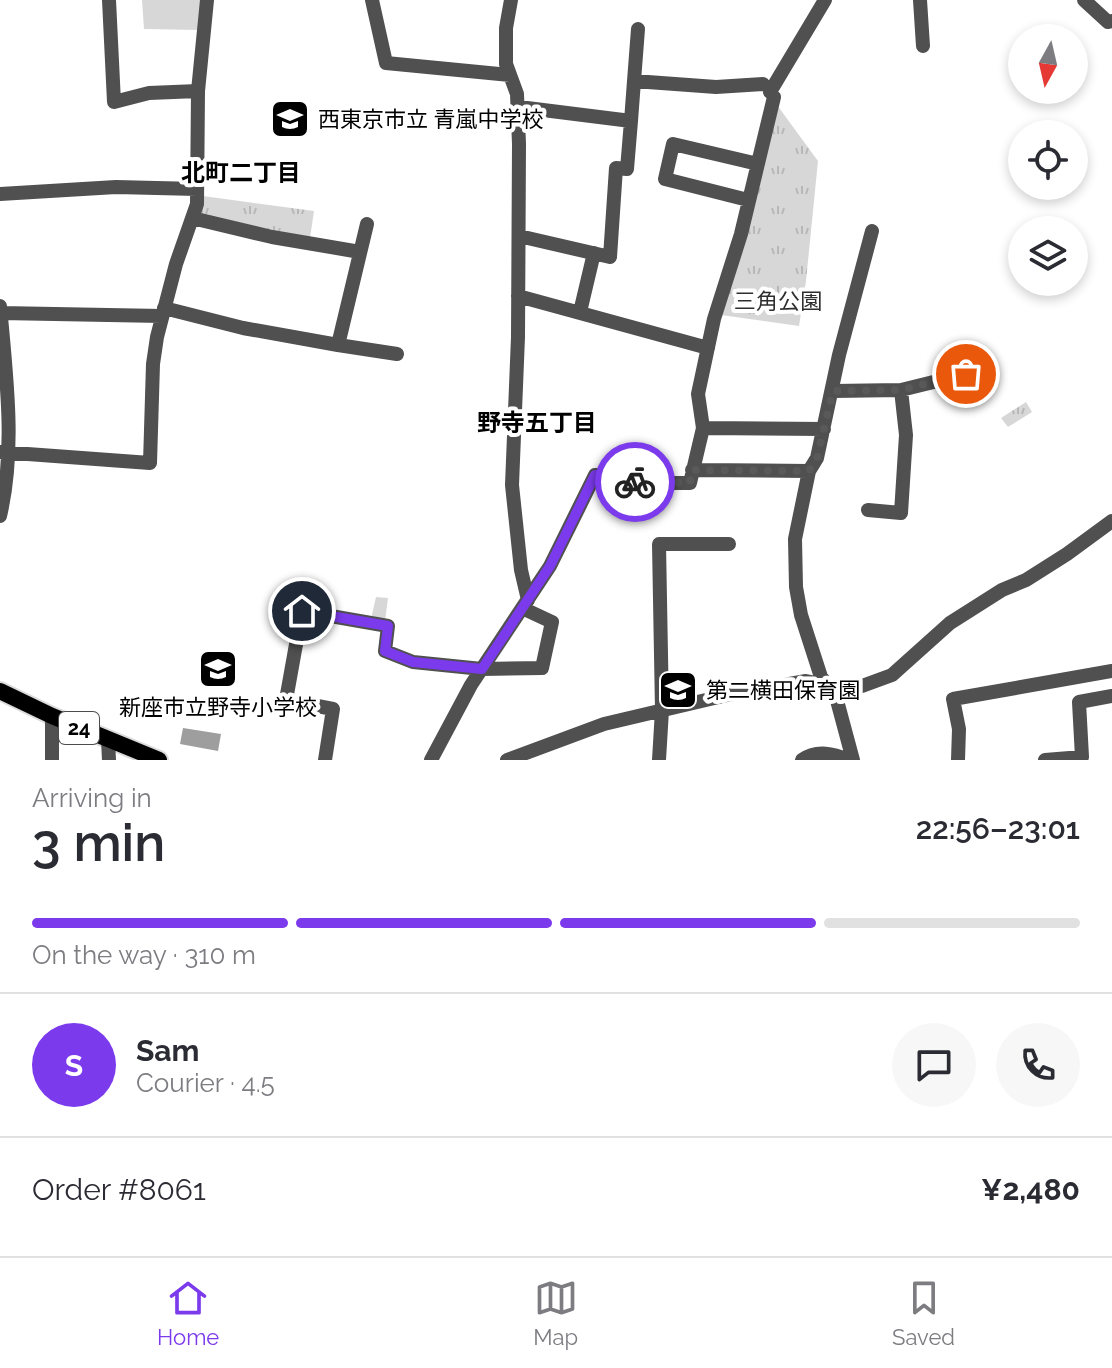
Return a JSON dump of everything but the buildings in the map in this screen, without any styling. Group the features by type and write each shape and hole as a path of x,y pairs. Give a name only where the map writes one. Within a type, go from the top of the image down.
{"main road":[{"name":"24","path":"0,691 159,760"}],"street":[{"path":"109,0 114,102 149,93 198,91"},
{"path":"4,452 150,463 153,364 163,312 197,204 198,91 207,0"},
{"path":"372,0 386,63 510,75"},
{"path":"325,760 333,709 286,700 302,611 388,626 385,651 413,662 482,669 542,668 552,622 525,604 512,485 518,296 519,107 506,64 506,28 511,0"},
{"path":"431,760 446,727 550,566 595,475 643,483 690,483 703,428 698,394 714,319 741,234 758,164 769,91 825,0"},
{"path":"920,0 923,46"},
{"path":"1084,0 1108,22 1112,21"},
{"path":"519,236 610,257 616,168 627,169 638,29"},
{"path":"634,81 769,91"},
{"path":"519,107 631,121"},
{"path":"748,200 665,179 673,144 758,164"},
{"path":"0,194 116,187 197,189"},
{"path":"192,218 272,237 360,252"},
{"path":"338,345 367,224"},
{"path":"851,760 835,693 821,677 801,615 796,587 795,539 809,471 817,458 839,355 872,231"},
{"path":"580,312 594,253"},
{"path":"518,296 708,348"},
{"path":"0,306 4,452 0,516"},
{"path":"1,313 163,312 397,354"},
{"path":"833,391 901,390 966,374"},
{"path":"868,510 901,513 906,435 901,390"},
{"path":"703,428 824,429"},
{"path":"692,470 809,471"},
{"path":"507,760 544,753 604,724 747,691 806,681 842,688 862,686 892,675 950,623 1026,580 1111,523"},
{"path":"659,760 662,710 659,544 729,544"},
{"path":"958,760 959,729 953,699 1112,671"},
{"path":"1045,760 1082,757 1079,702 1112,696"},
{"path":"52,716 52,760"},
{"path":"108,740 109,760"},
{"path":"802,760 807,756 831,753 851,760"}],"green space":[{"path":"142,0 203,0 201,30 144,29"},
{"name":"三角公園","path":"777,105 818,161 799,326 721,315"},
{"path":"203,196 314,211 310,238 200,215"},
{"path":"1026,402 1032,412 1008,427 1001,418"},
{"path":"376,597 388,598 385,621 371,619"}],"shaded area":[{"path":"183,728 221,734 218,751 180,744"}],"way so far":[{"path":"635,482 690,483 692,470 809,471 817,458 833,391 901,390 966,374"}],"place":[{"name":"西東京市立 青嵐中学校","path":"290,119"},
{"name":"新座市立野寺小学校","path":"218,669"},
{"name":"第二横田保育園","path":"678,690"}],"district":[{"name":"北町二丁目","path":"241,173"},
{"name":"野寺五丁目","path":"537,423"}],"route":[{"path":"302,611 388,626 385,651 413,662 482,669 550,566 595,475 635,482"}]}
